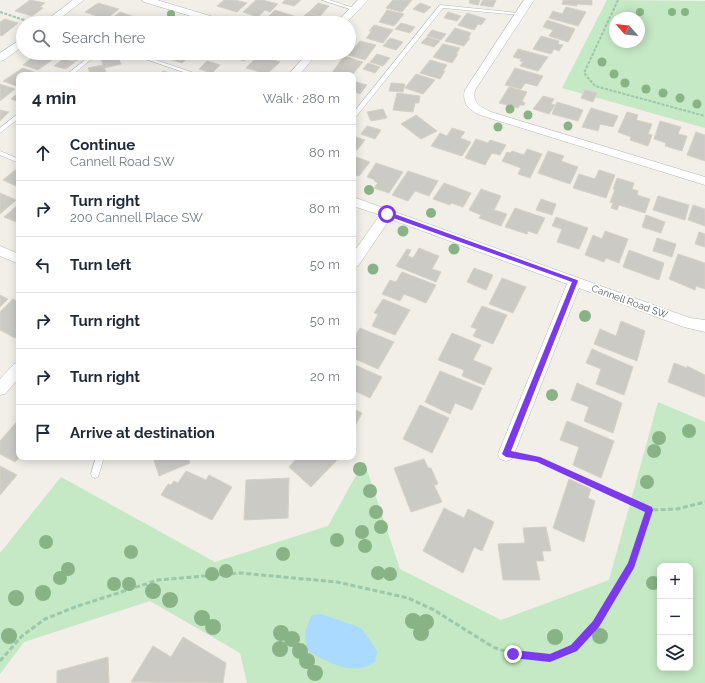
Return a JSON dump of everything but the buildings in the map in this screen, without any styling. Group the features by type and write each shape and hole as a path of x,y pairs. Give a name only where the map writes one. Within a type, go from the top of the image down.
{"street":[{"path":"57,16 79,0"},
{"path":"147,0 201,16"},
{"path":"348,16 363,0"},
{"path":"529,0 470,90 469,100 472,106 487,114 705,181"},
{"path":"0,58 16,46"},
{"path":"296,72 307,60"},
{"name":"Cannell Road SW","path":"356,202 689,323 705,326"},
{"path":"356,259 387,214"},
{"path":"0,251 16,258"},
{"path":"506,454 575,281"},
{"path":"3,382 16,371"}],"lane":[{"path":"324,0 355,8"},
{"path":"356,113 442,6 519,14"},
{"path":"73,72 87,60"},
{"path":"151,60 188,72"},
{"path":"0,131 16,118"},
{"path":"0,153 16,160"},
{"path":"95,474 99,460"}],"path":[{"path":"618,0 584,73 595,86 705,116"},
{"path":"0,12 16,17"},
{"path":"506,454 538,459 649,510 678,509 705,502"},
{"path":"0,661 22,636 45,619 75,607 158,580 240,573 337,582 408,598 434,610 493,647 513,654 550,658 574,648 596,624 632,565 649,510"}],"green space":[{"path":"607,0 705,1 705,128 562,88"},
{"path":"658,402 705,422 705,683 247,683 240,653 150,601 24,642 0,674 0,553 61,477 215,562 328,526 364,461 400,569 501,620 609,580"}],"water":[{"path":"321,614 361,628 377,652 375,662 358,668 342,667 309,652 305,637 307,626 312,615"}],"route":[{"path":"387,214 575,281 506,454 538,459 649,510 632,565 596,624 574,648 550,658 513,654"}]}
